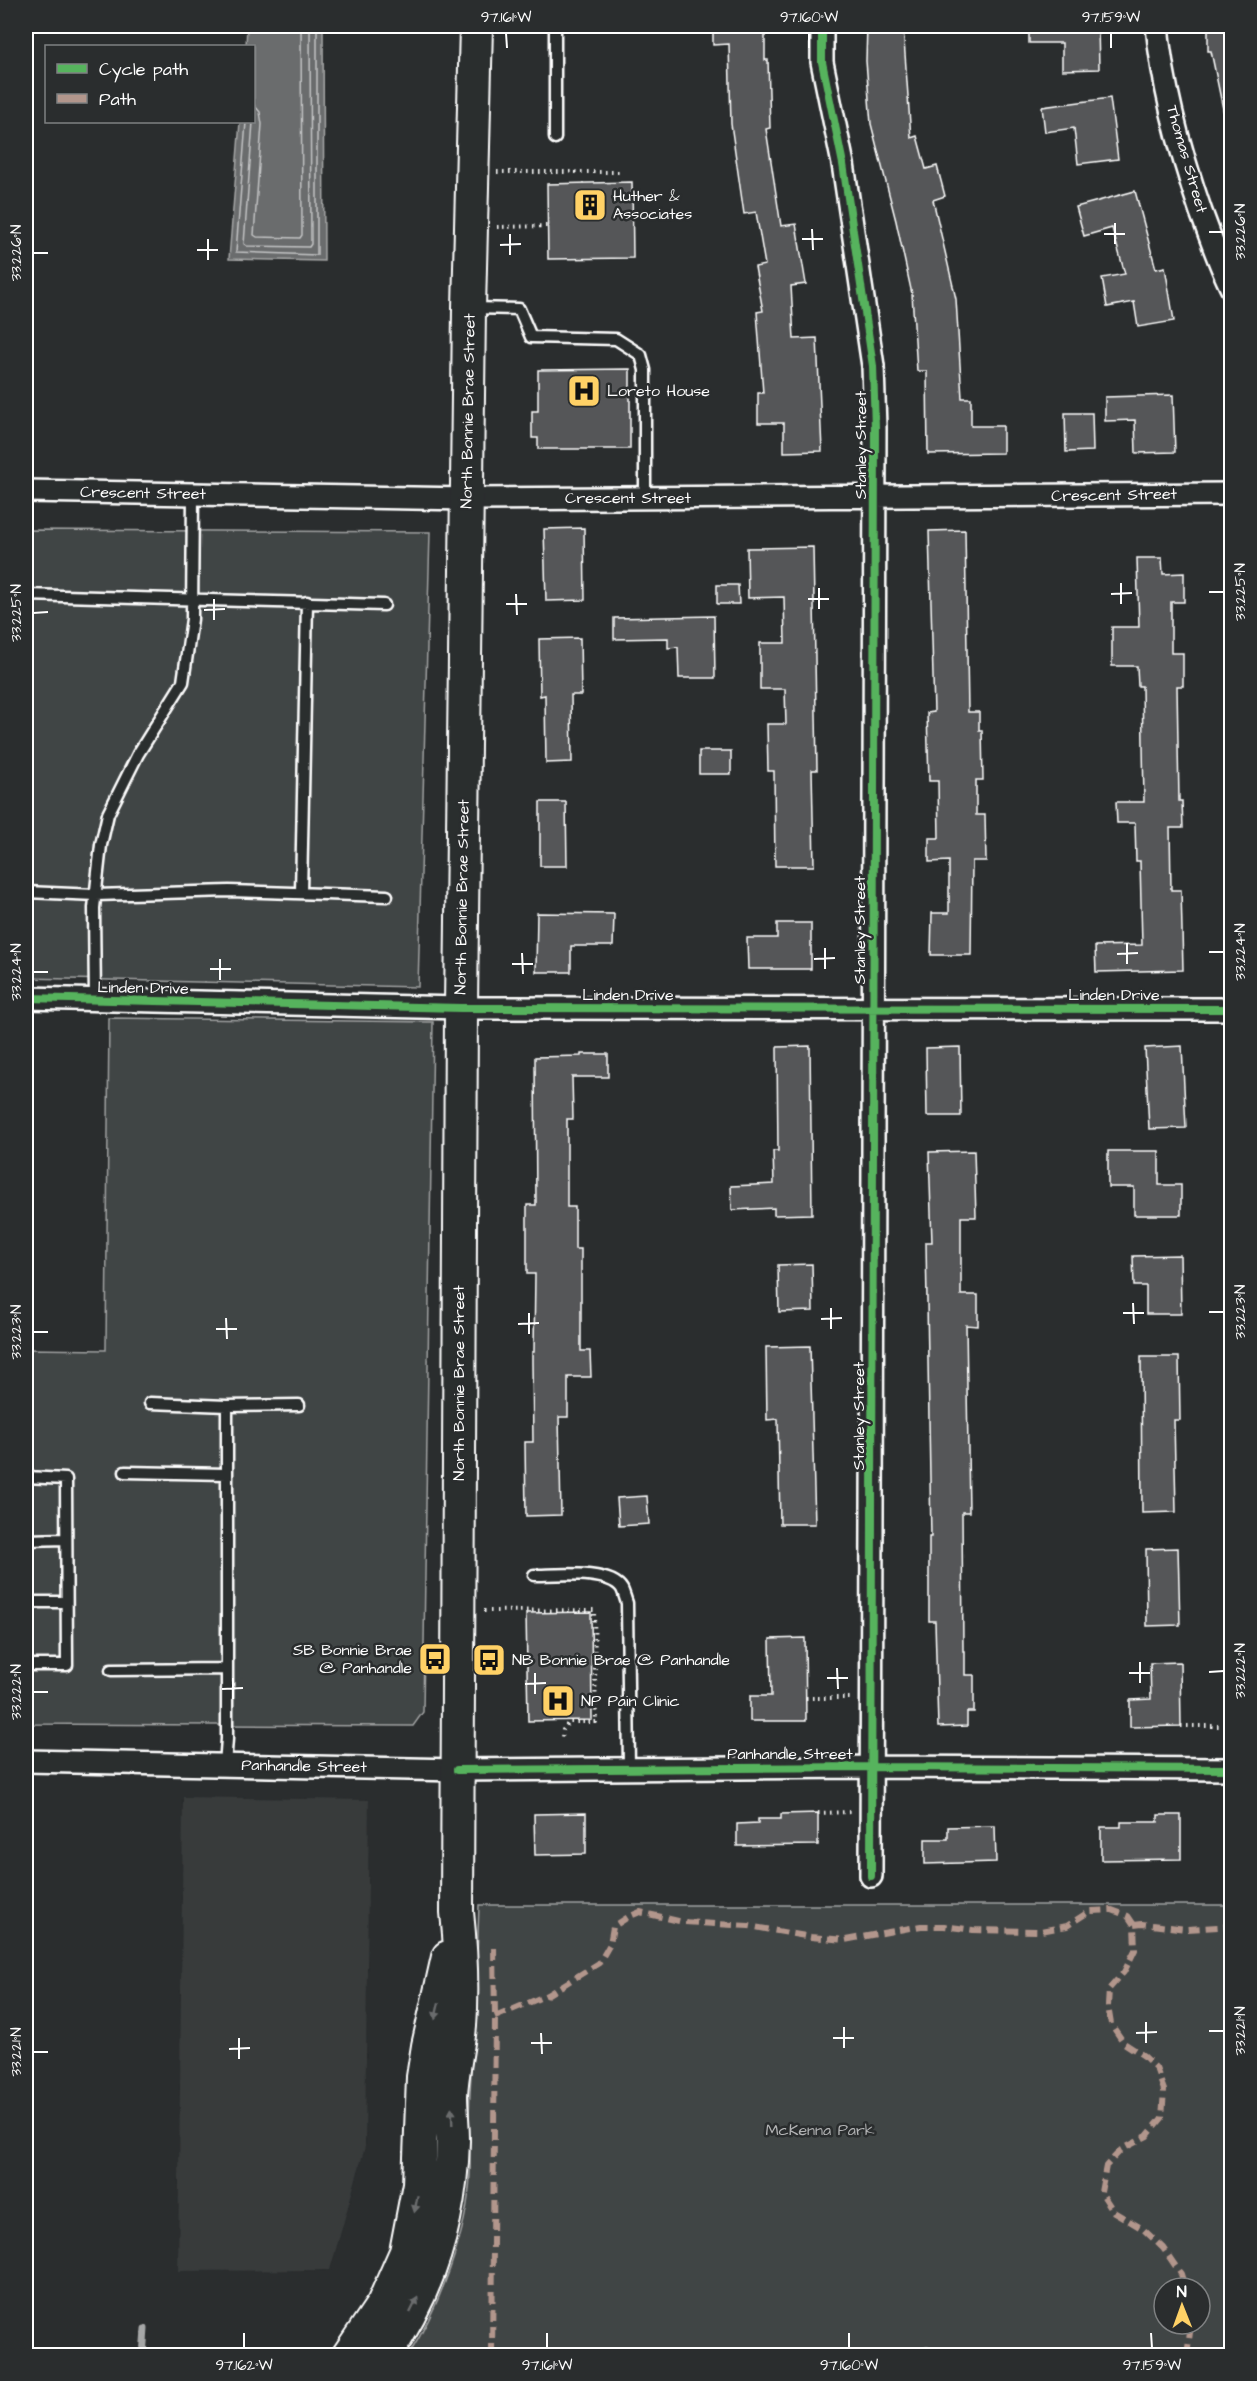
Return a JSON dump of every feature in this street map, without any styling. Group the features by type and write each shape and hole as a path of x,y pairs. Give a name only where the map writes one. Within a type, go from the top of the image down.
{"main road":[{"name":"North Bonnie Brae Street","path":"384,2355 415,2306 435,2256 447,2209 453,2139 451,2095 460,2029 463,1974 457,1912 460,1008 469,308 476,26"},
{"name":"North Bonnie Brae Street","path":"348,2355 383,2304 406,2252 419,2184 423,2077 457,1912"}],"street":[{"name":"Stanley Street","path":"822,26 822,62 843,164 873,366 871,1876"},
{"name":"Thomas Street","path":"1157,26 1177,138 1221,268 1232,289"},
{"name":"Crescent Street","path":"26,491 467,499 1232,494"},
{"name":"Linden Drive","path":"26,998 460,1008 1232,1009"},
{"name":"Panhandle Street","path":"26,1761 457,1770 872,1767 1232,1769"}],"lane":[{"path":"555,26 555,138"},
{"path":"469,308 519,309 531,337 616,339 641,355 645,370 645,498"},
{"path":"95,1000 96,895 101,845 108,814 138,754 183,682 192,619 193,494"},
{"path":"26,595 384,605"},
{"path":"301,893 307,602"},
{"path":"26,892 96,895 229,891 387,896"},
{"path":"150,1403 227,1406 299,1405"},
{"path":"225,1765 227,1406"},
{"path":"125,1472 227,1474"},
{"path":"26,1478 66,1479 67,1665 26,1665"},
{"path":"26,1540 66,1539"},
{"path":"534,1575 596,1575 609,1578 621,1587 627,1603 629,1768"},
{"path":"26,1602 66,1602"},
{"path":"111,1670 227,1669"}],"path":[{"path":"497,172 623,172"},
{"path":"496,227 548,226"},
{"path":"482,1611 594,1610 596,1722 568,1722 562,1737"},
{"path":"806,1698 872,1698"},
{"path":"1181,1726 1232,1726"},
{"path":"818,1813 871,1812"}],"shaded area":[{"path":"183,1797 369,1800 365,2147 330,2270 178,2271"}],"green space":[{"path":"26,530 430,532 418,987 26,978"},
{"path":"109,1018 433,1022 423,1712 413,1726 26,1724 26,1349 106,1350"},
{"name":"McKenna Park","path":"479,1905 1231,1905 1231,2355 408,2356 441,2293 458,2245 468,2197 469,2116"}],"water":[{"path":"247,26 323,26 324,261 229,259 240,123 255,123 255,45 246,45"}],"building":[{"path":"713,26 765,26 770,128 766,129 781,226 796,224 806,284 791,286 794,339 817,338 822,451 784,452 784,423 758,423 758,393 763,393 757,312 763,311 755,267 765,265 756,212 744,214 731,124 729,44 713,45"},
{"path":"867,26 903,26 911,138 917,136 926,169 937,166 945,196 933,200 956,299 962,398 971,398 971,426 1003,426 1003,453 928,454 927,371 917,371 912,294 871,124 866,61"},
{"path":"1029,26 1098,26 1099,69 1062,70 1062,43 1029,43"},
{"path":"1208,26 1232,26 1232,113 1224,114 1211,51 1208,51"},
{"path":"1110,98 1118,159 1078,164 1074,128 1045,132 1042,107"},
{"name":"Huther & Associates","path":"632,182 633,258 548,259 547,184"},
{"path":"1135,191 1156,269 1165,267 1174,321 1138,327 1134,302 1107,307 1102,278 1125,274 1112,228 1084,236 1076,207"},
{"name":"Loreto House","path":"630,369 630,449 538,449 538,438 532,438 532,411 538,411 538,370"},
{"path":"1173,395 1175,452 1136,453 1135,420 1105,421 1105,397"},
{"path":"1065,413 1092,413 1093,451 1066,452"},
{"path":"584,528 585,600 546,601 544,529"},
{"path":"965,530 968,712 979,712 979,730 982,730 983,780 976,780 976,815 985,815 986,861 972,861 971,955 931,955 932,913 949,913 949,861 929,862 929,838 939,838 938,781 929,781 927,713 934,712 929,531"},
{"path":"813,547 817,770 812,770 814,866 775,866 774,771 768,771 767,724 786,724 785,689 760,689 760,643 785,643 784,597 748,598 747,548"},
{"path":"1137,558 1162,558 1163,574 1184,573 1184,602 1171,602 1171,653 1183,653 1183,686 1177,686 1179,801 1182,801 1183,828 1170,828 1171,890 1181,890 1183,970 1096,972 1095,946 1142,945 1140,861 1136,861 1135,823 1117,823 1116,802 1144,802 1142,686 1138,686 1137,666 1112,666 1112,627 1139,627"},
{"path":"717,585 738,585 739,604 717,604"},
{"path":"714,616 715,678 679,678 678,647 668,648 668,638 614,639 614,618"},
{"path":"580,638 581,695 571,695 572,762 546,763 545,695 540,696 539,639"},
{"path":"699,751 731,751 731,774 699,774"},
{"path":"540,802 566,802 567,866 540,866"},
{"path":"537,913 614,914 613,946 571,946 571,972 536,972"},
{"path":"777,923 811,923 811,969 748,969 747,938 777,938"},
{"path":"810,1046 812,1214 774,1215 774,1208 732,1210 731,1186 774,1184 773,1151 778,1151 777,1047"},
{"path":"1182,1046 1186,1128 1149,1129 1145,1048"},
{"path":"960,1047 961,1116 927,1116 926,1048"},
{"path":"581,1054 608,1054 608,1077 572,1077 573,1119 567,1119 567,1207 575,1207 575,1249 581,1249 581,1351 590,1351 591,1377 568,1377 568,1417 559,1417 561,1515 526,1516 525,1442 533,1442 532,1352 534,1352 535,1274 527,1274 527,1205 536,1205 535,1057 581,1056"},
{"path":"974,1151 976,1217 961,1217 961,1295 978,1295 978,1326 966,1325 969,1512 962,1512 963,1651 965,1651 965,1675 974,1675 974,1712 967,1712 967,1726 938,1727 935,1621 929,1621 929,1537 931,1537 926,1242 932,1242 929,1152"},
{"path":"1108,1151 1159,1151 1159,1185 1181,1185 1181,1215 1134,1215 1134,1187 1108,1187"},
{"path":"1180,1255 1181,1314 1146,1314 1146,1286 1134,1286 1133,1256"},
{"path":"812,1264 813,1311 779,1312 778,1265"},
{"path":"810,1346 815,1524 780,1524 778,1419 767,1420 766,1347"},
{"path":"1141,1357 1179,1357 1180,1420 1174,1420 1176,1512 1142,1513"},
{"path":"647,1496 649,1524 619,1526 617,1498"},
{"path":"1178,1548 1180,1625 1147,1626 1146,1549"},
{"path":"591,1612 592,1720 528,1721 526,1613"},
{"path":"805,1638 806,1721 750,1721 750,1696 771,1696 770,1639"},
{"path":"1180,1662 1181,1726 1130,1727 1130,1700 1151,1699 1150,1663"},
{"path":"586,1813 586,1854 535,1855 534,1814"},
{"path":"818,1813 818,1845 737,1846 737,1824 758,1823 758,1819 781,1819 781,1814"},
{"path":"1158,1815 1181,1815 1181,1859 1101,1860 1101,1827 1121,1827 1121,1822 1158,1822"},
{"path":"995,1826 996,1862 925,1864 925,1839 948,1839 948,1827"}],"waterway":[{"path":"143,2356 145,2329"}],"marked path":[{"path":"495,2017 547,1995 599,1963 610,1944 613,1927 640,1912 683,1922 749,1926 811,1937 845,1940 921,1926 973,1930 1041,1931 1067,1926 1090,1911 1112,1910 1128,1916 1134,1925 1135,1950 1124,1972 1109,1989 1108,2006 1111,2024 1124,2043 1144,2056 1156,2068 1164,2090 1162,2118 1147,2136 1121,2150 1106,2166 1101,2192 1114,2212 1143,2229 1163,2248 1182,2276"},
{"path":"1134,1925 1187,1929 1232,1926"},
{"path":"492,2356 494,1946"},
{"path":"1187,2356 1190,2336"}],"cycle path":[{"path":"822,26 822,62 843,164 873,366 875,428 871,1876"},
{"path":"26,998 461,1008 1232,1009"},
{"path":"457,1770 871,1767 1232,1769"}],"place":[{"name":"Huther & Associates","path":"590,205"},
{"name":"Loreto House","path":"584,391"},
{"name":"SB Bonnie Brae @ Panhandle","path":"435,1659"},
{"name":"NB Bonnie Brae @ Panhandle","path":"489,1660"},
{"name":"NP Pain Clinic","path":"558,1701"}]}
